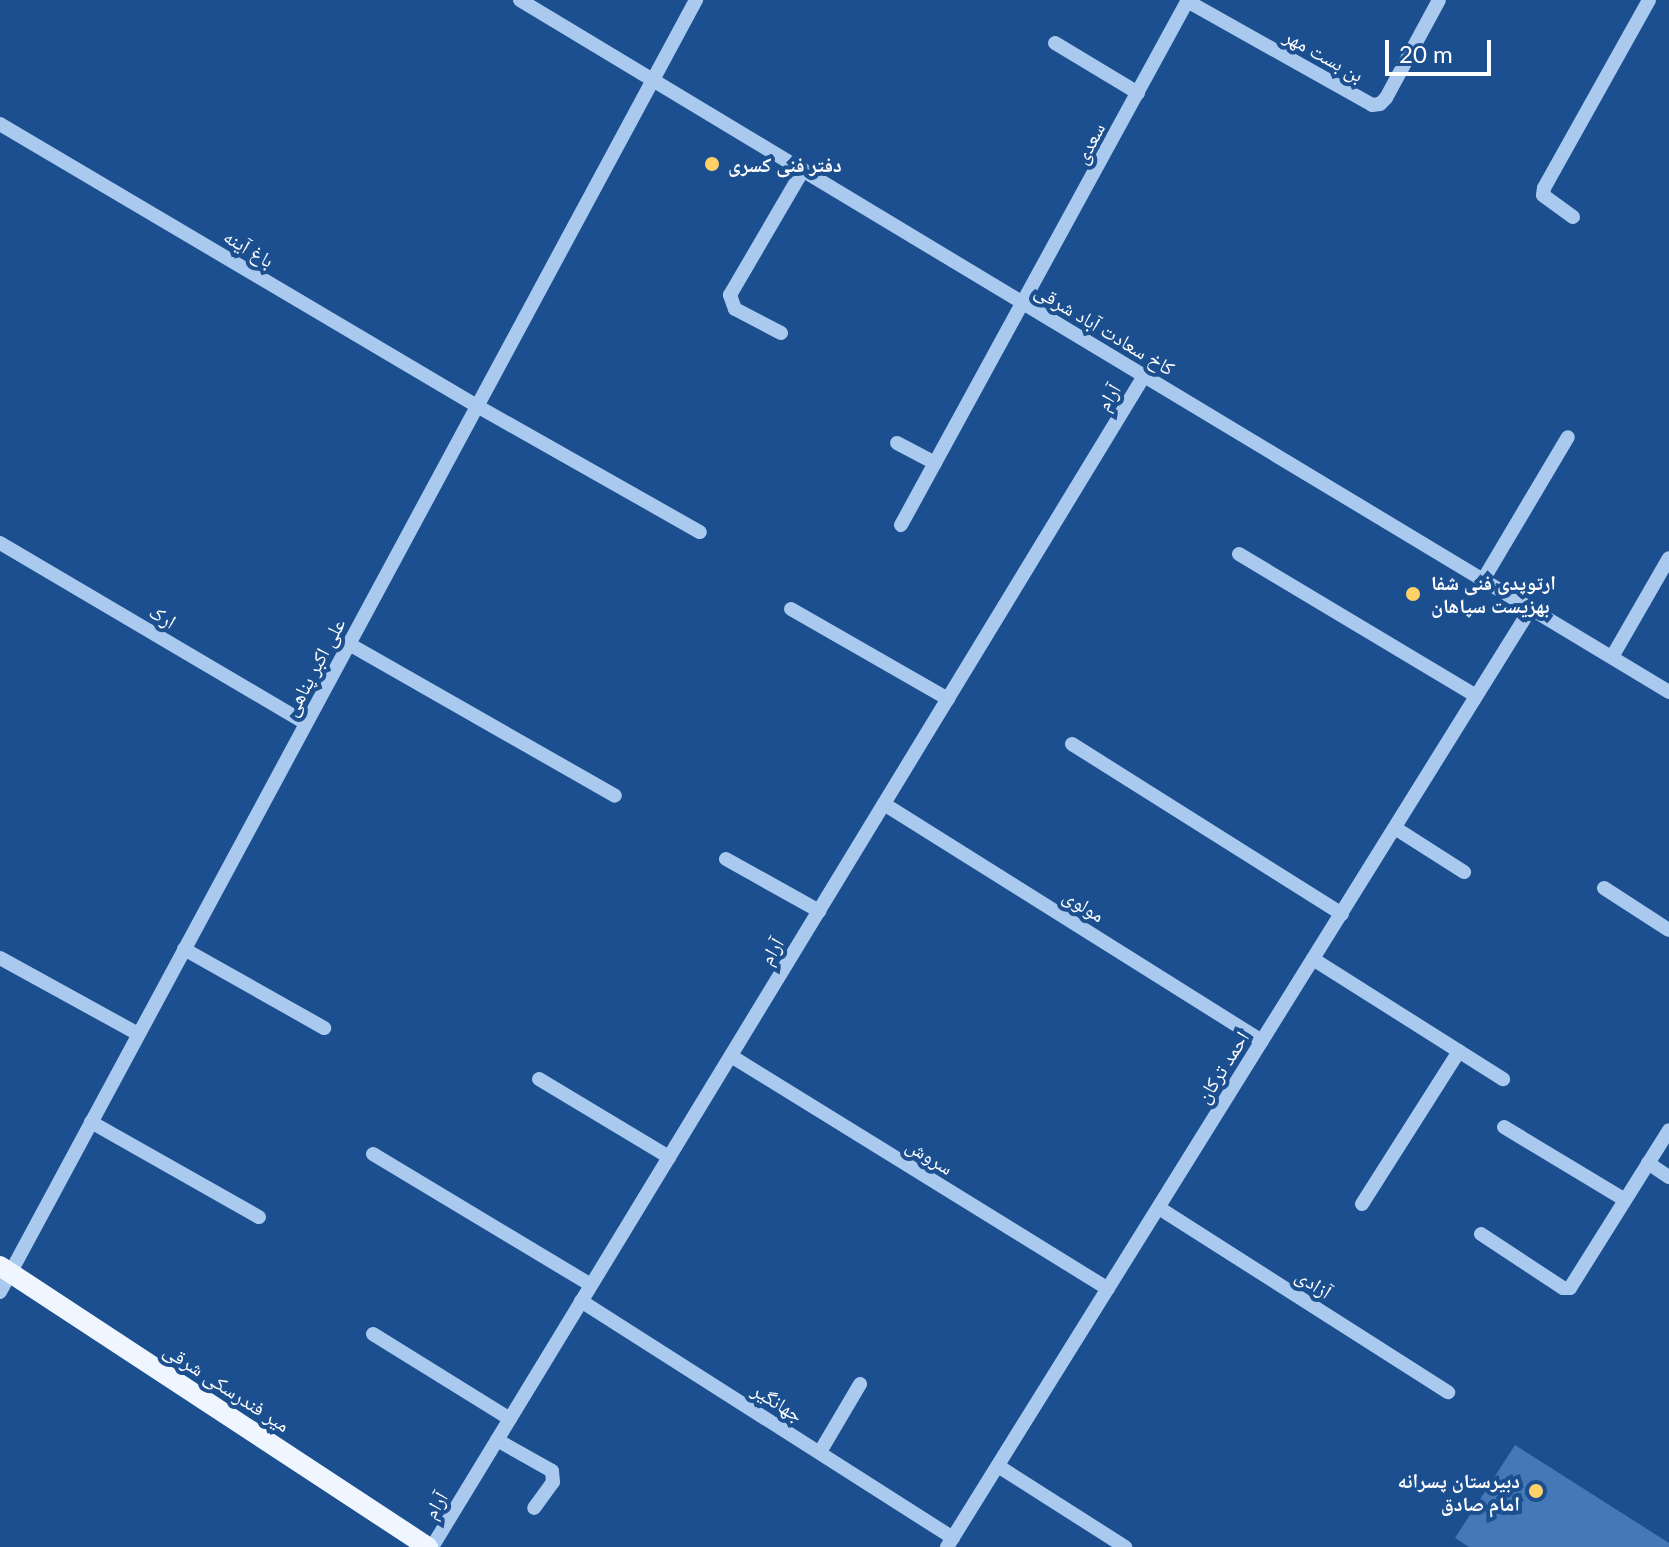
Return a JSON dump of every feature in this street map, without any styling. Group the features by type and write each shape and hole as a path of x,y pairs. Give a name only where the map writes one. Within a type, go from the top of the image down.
{"main road":[{"name":"میر فندرسکی شرقی","path":"5,1270 427,1546"}],"street":[{"name":"کاخ سعادت آباد شرقی","path":"520,0 1669,692"},
{"name":"علی اکبر پناهی","path":"0,1292 5,1270 91,1122 696,0"},
{"name":"بن بست مهر","path":"1187,0 1372,105 1380,104 1386,98 1439,0"},
{"name":"سعدی","path":"901,525 1025,304 1187,0"},
{"path":"1573,217 1543,195 1544,188 1649,0"},
{"path":"1055,43 1138,93"},
{"name":"باغ آینه","path":"0,124 477,406 700,532"},
{"path":"781,333 735,309 730,295 803,170"},
{"name":"آرام","path":"427,1546 510,1419 1144,376"},
{"path":"1483,580 1568,437"},
{"path":"897,443 935,463"},
{"name":"ارک","path":"0,543 306,723"},
{"path":"1239,554 1476,696"},
{"path":"1612,657 1669,558"},
{"name":"احمد ترکان","path":"950,1542 1531,608"},
{"path":"791,609 948,699"},
{"path":"349,644 615,796"},
{"path":"1072,744 1342,914"},
{"name":"مولوی","path":"884,804 1262,1041"},
{"path":"1395,828 1464,872"},
{"path":"726,859 819,911"},
{"path":"1604,888 1669,930"},
{"path":"184,949 324,1028"},
{"path":"0,958 138,1034"},
{"path":"1313,959 1503,1079"},
{"path":"1362,1204 1459,1051"},
{"name":"سروش","path":"731,1056 1108,1289"},
{"path":"539,1079 669,1157"},
{"path":"91,1122 259,1217"},
{"path":"1504,1127 1625,1200"},
{"path":"1481,1234 1563,1288 1570,1288 1669,1130"},
{"path":"373,1154 591,1285"},
{"path":"1648,1163 1669,1177"},
{"name":"آزادی","path":"1159,1208 1448,1392"},
{"name":"جهانگیر","path":"581,1301 820,1452 950,1542"},
{"path":"373,1334 510,1419"},
{"path":"820,1452 860,1384"},
{"path":"497,1440 552,1471 553,1482 534,1508"},
{"path":"998,1466 1125,1547"}],"building":[{"name":"دبیرستان پسرانه امام صادق","path":"1515,1445 1669,1543 1669,1547 1469,1547 1455,1538"}],"place":[{"name":"دفتر فنی کسری","path":"712,164"},
{"name":"ارتوپدی فنی شفا بهزیست سپاهان","path":"1413,594"},
{"name":"دبیرستان پسرانه امام صادق","path":"1536,1491"}]}
